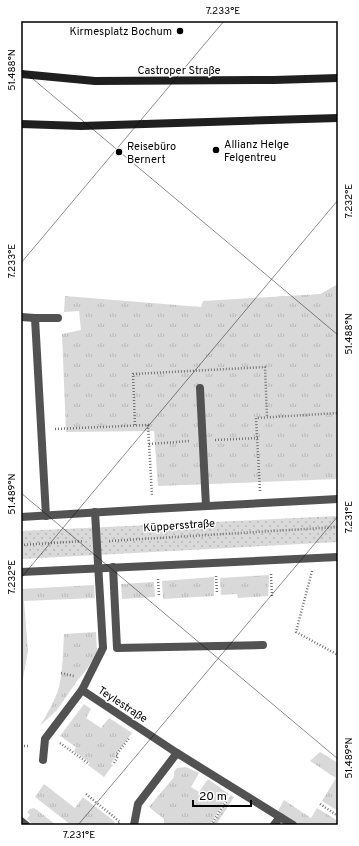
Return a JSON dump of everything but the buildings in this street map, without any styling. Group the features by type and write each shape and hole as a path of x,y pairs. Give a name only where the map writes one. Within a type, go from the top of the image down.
{"main road":[{"name":"Castroper Straße","path":"21,74 95,81 274,80 338,78"},
{"path":"21,124 81,126 338,118"}],"street":[{"path":"21,317 58,318"},
{"path":"35,318 46,516"},
{"path":"200,388 206,506"},
{"name":"Küppersstraße","path":"21,517 338,499"},
{"name":"Teylestraße","path":"94,512 103,648 82,690 137,727 293,825"},
{"path":"21,572 338,557"},
{"path":"113,568 117,648 263,645"},
{"path":"43,760 45,739 82,690"},
{"path":"134,825 138,804 178,753"},
{"path":"274,825 280,817"},
{"path":"21,821 26,825"}],"path":[{"path":"260,491 256,418 338,413"},
{"path":"41,429 148,425 152,498"},
{"name":"Küppersstraße","path":"21,545 338,527"},
{"path":"313,569 296,632 338,654"},
{"path":"271,571 272,598"},
{"path":"216,574 217,593"},
{"path":"158,577 159,596"},
{"path":"114,763 118,756 116,755 137,727"},
{"path":"48,734 88,763 87,764"},
{"path":"211,825 234,788"},
{"path":"86,794 120,822 117,825"},
{"path":"320,804 338,816"}],"green space":[{"path":"338,284 338,479 158,486 154,431 66,432 62,334 81,330 79,311 64,312 65,296 201,307 203,301 320,294"},
{"path":"338,516 338,542 21,559 21,531"},
{"path":"269,575 268,596 238,598 237,594 221,595 220,578"},
{"path":"214,577 214,596 163,599 162,581"},
{"path":"154,582 155,597 122,599 121,584"},
{"path":"94,585 95,598 24,601 28,651 21,689 21,589"},
{"path":"96,632 97,653 57,710 40,726 59,687 64,634"},
{"path":"84,704 91,709 86,718 101,728 109,718 132,733 115,755 116,756 111,764 113,765 104,777 88,765 90,763 74,751 76,747 60,736"},
{"path":"320,752 338,763 338,811 322,801 336,778 310,761"},
{"path":"186,767 199,773 191,787 199,792 208,779 229,794 210,825 164,825 164,819 149,807 174,777 174,772 177,768"},
{"path":"44,784 75,808 83,797 115,822 113,825 71,825 35,797"},
{"path":"231,795 234,797 216,825 212,825"},
{"path":"284,800 311,818 317,808 338,821 338,825 300,825 278,811"},
{"path":"34,808 56,825 34,825 27,819 30,815 27,812"}],"place":[{"name":"Kirmesplatz Bochum","path":"180,31"},
{"name":"Allianz Helge Felgentreu","path":"216,150"},
{"name":"Reisebüro Bernert","path":"119,152"}]}
